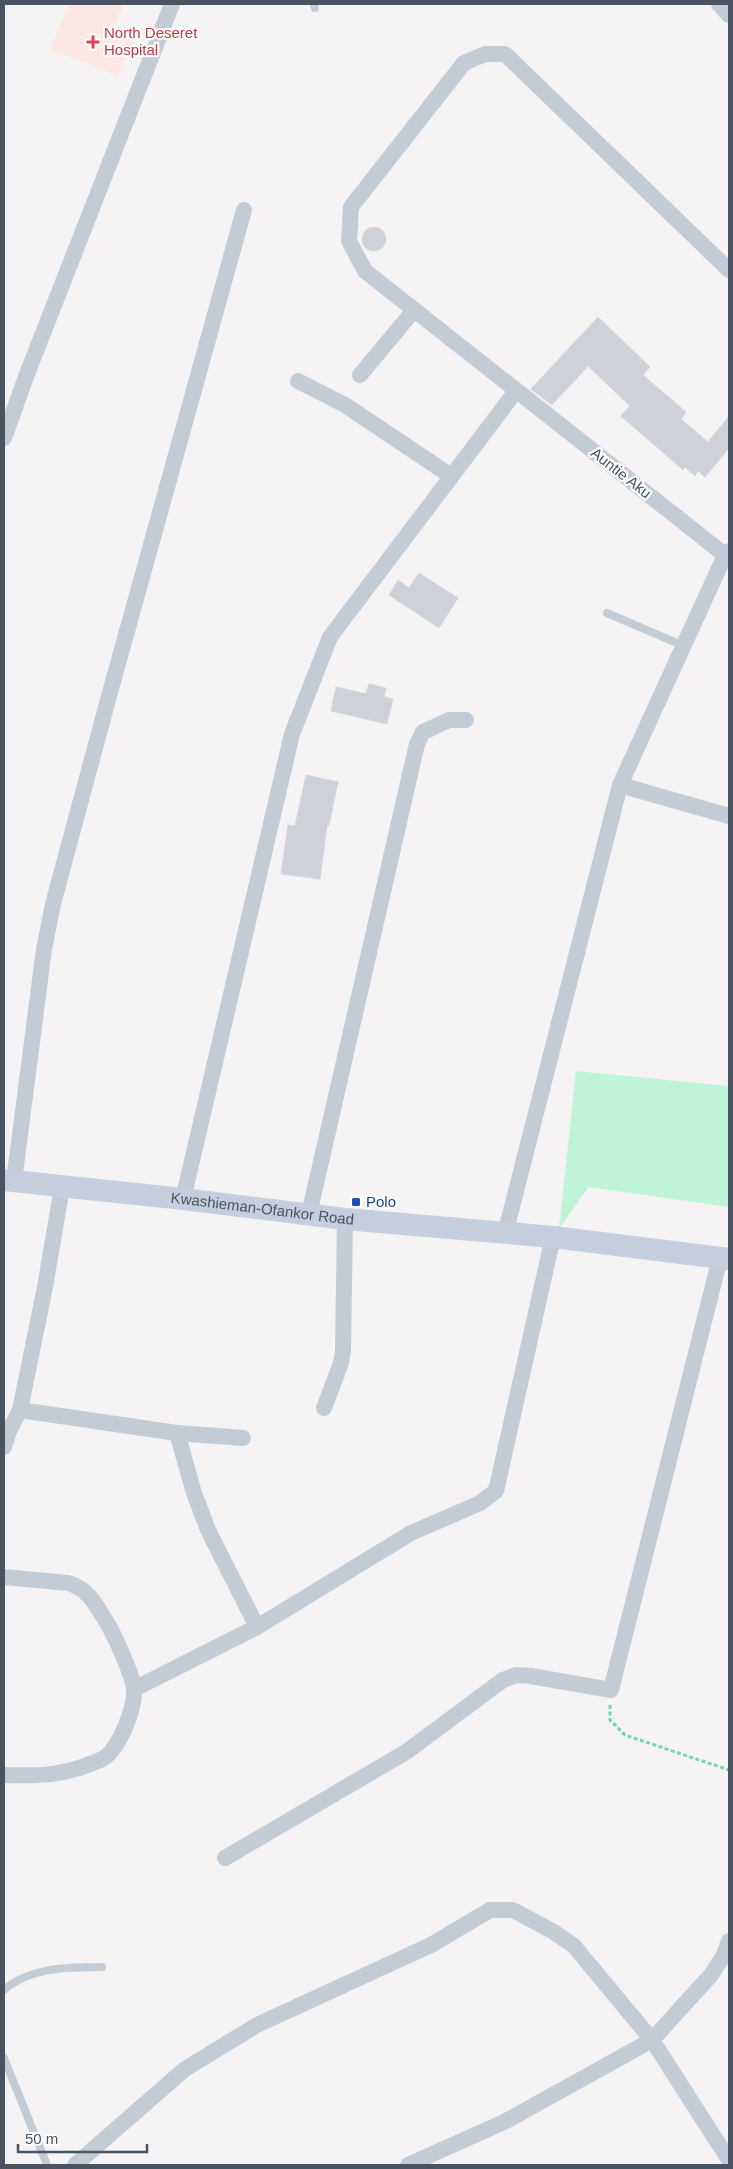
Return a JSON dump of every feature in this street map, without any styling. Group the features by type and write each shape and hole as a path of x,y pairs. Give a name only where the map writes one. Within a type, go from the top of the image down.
{"main road":[{"name":"Kwashieman-Ofankor Road","path":"9,1180 345,1219 553,1237 725,1258"}],"street":[{"path":"4,438 26,374 172,4"},
{"path":"720,4 729,15"},
{"name":"Auntie Aku","path":"727,553 516,391 365,271 350,241 351,207 464,63 485,54 505,54 729,270"},
{"path":"9,1180 44,948 53,904 108,696 244,210"},
{"path":"360,375 414,310"},
{"path":"298,381 345,405 451,476"},
{"path":"183,1199 292,734 330,637 516,391"},
{"path":"505,1234 620,785 727,553"},
{"path":"309,1214 417,744 423,732 449,720 466,720"},
{"path":"620,785 729,816"},
{"path":"4,1447 9,1430 20,1410 45,1287 62,1187"},
{"path":"324,1408 341,1363 343,1351 345,1219"},
{"path":"134,1689 257,1627 411,1532 480,1503 496,1491 553,1237"},
{"path":"225,1858 406,1752 503,1680 516,1675 532,1676 611,1690 725,1258"},
{"path":"20,1410 177,1433 243,1438"},
{"path":"177,1433 194,1493 208,1530 257,1627"},
{"path":"4,1577 68,1583 78,1586 89,1594 114,1634 134,1689 132,1712 122,1734 105,1758 79,1768 40,1776 4,1774"},
{"path":"75,2165 185,2069 257,2025 431,1945 490,1910 513,1910 554,1932 574,1946 652,2040 729,2160"},
{"path":"408,2165 504,2122 652,2040 711,1975 724,1955 729,1941"}],"lane":[{"path":"607,614 684,646"},
{"path":"4,1990 12,1984 39,1973 65,1967 102,1967"},
{"path":"4,2058 47,2165"}],"path":[{"path":"611,1690 610,1720 625,1735 729,1770"}],"shaded area":[{"name":"North Deseret Hospital","path":"69,4 123,4 114,26 135,35 118,76 50,49"}],"green space":[{"path":"576,1071 729,1086 729,1207 588,1187 559,1229"}],"building":[{"path":"374,227 383,230 386,239 383,248 374,251 365,248 362,239 365,230"},
{"path":"598,317 650,367 643,375 686,412 681,419 708,442 729,416 729,448 705,477 698,471 695,476 685,467 683,470 621,416 630,406 588,366 552,405 531,389"},
{"path":"419,573 458,598 439,628 389,595 398,580 409,588"},
{"path":"369,684 386,688 384,697 393,699 387,724 331,711 336,687 366,694"},
{"path":"306,775 338,782 329,825 327,825 320,879 281,874 288,825 295,826"}],"place":[{"name":"North Deseret Hospital","path":"93,42"},
{"name":"Polo","path":"356,1202"}]}
